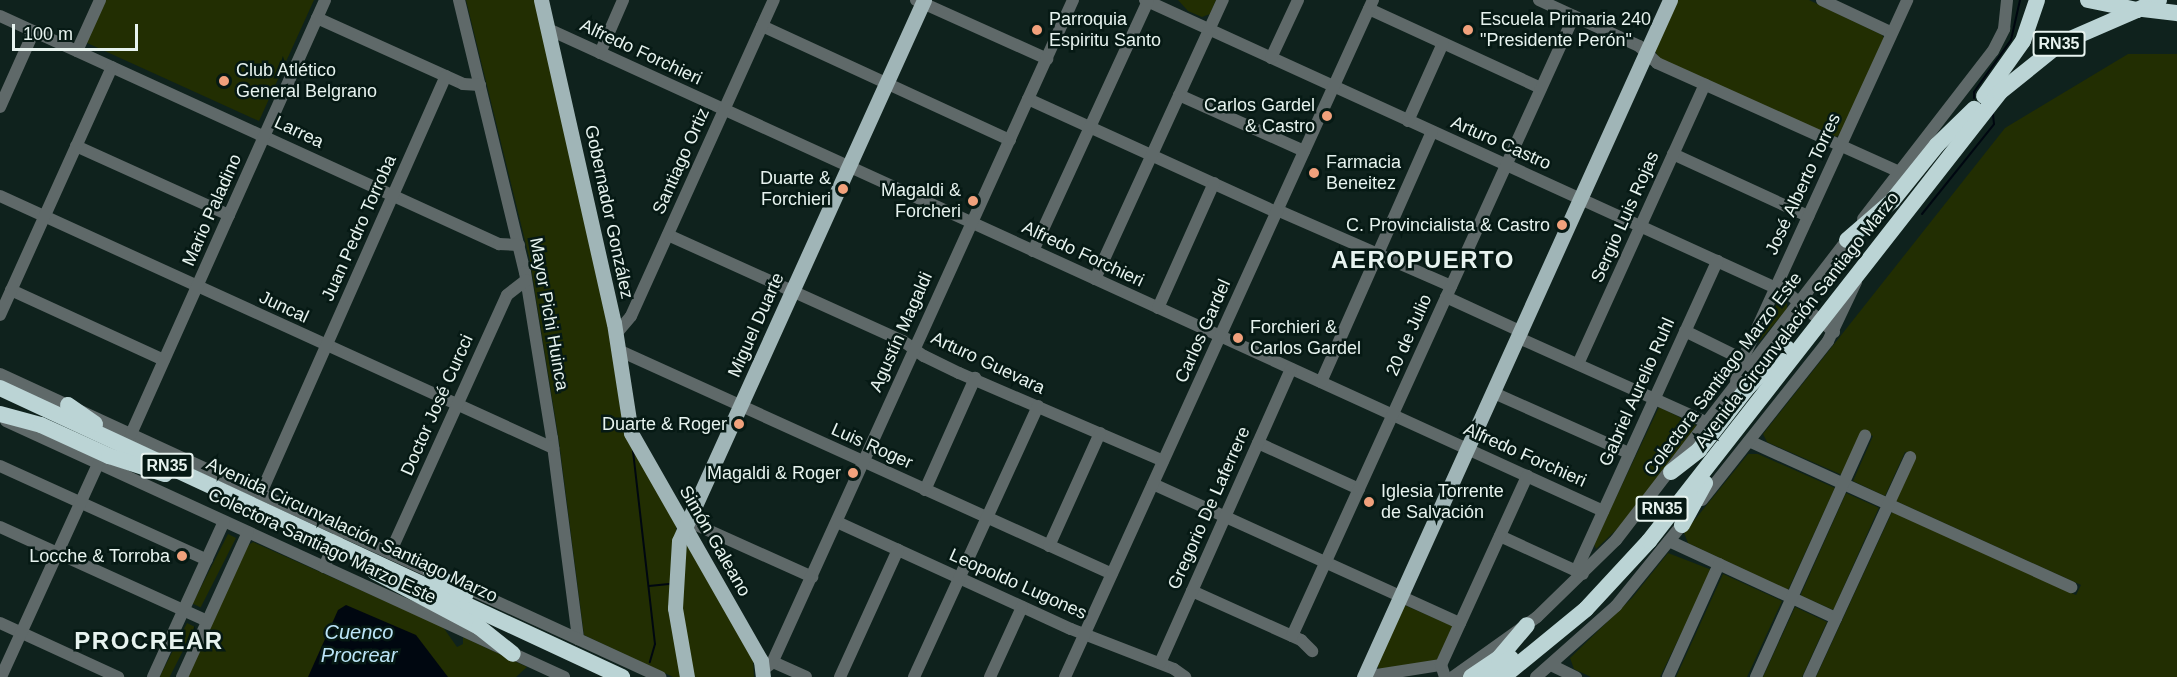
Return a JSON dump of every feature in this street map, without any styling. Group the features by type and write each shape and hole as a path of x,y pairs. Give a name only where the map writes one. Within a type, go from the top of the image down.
{"highway":[{"name":"Avenida Circunvalación Santiago Marzo","path":"1485,677 1550,627 1615,565 1787,348 1823,323 2023,40 2037,0"},
{"name":"RN35","path":"2088,0 2140,10 2177,13"},
{"name":"RN35","path":"2140,10 2159,0"},
{"name":"Avenida Circunvalación Santiago Marzo","path":"1503,677 1568,626 1628,566 1823,323 1861,270 2012,80 2061,43 2140,10"},
{"path":"1847,240 1892,201 1935,147 1974,109"},
{"path":"1671,472 1699,450 1746,390 1787,348"},
{"path":"1682,525 1708,478 1754,419 1785,368"},
{"name":"Avenida Circunvalación Santiago Marzo","path":"0,388 336,542 577,647 622,677"},
{"name":"Avenida Circunvalación Santiago Marzo","path":"0,398 167,475 336,542 369,569 604,677"},
{"path":"68,405 198,480"},
{"path":"0,414 41,425 109,456 167,475"},
{"path":"369,569 413,595 479,627 513,654"},
{"path":"430,571 473,600 577,647"},
{"path":"1471,677 1499,658 1527,625"}],"main road":[{"name":"Gobernador González","path":"541,0 616,334 631,433"},
{"path":"1364,677 1469,450 1670,0"},
{"name":"Miguel Duarte","path":"687,677 675,596 677,552 683,522 740,406 887,83 921,1"},
{"name":"Simón Galeano","path":"631,433 766,669"}],"street":[{"path":"77,51 100,0"},
{"name":"Mario Paladino","path":"131,434 325,0"},
{"name":"Mayor Pichi Huinca","path":"459,0 526,280 553,448 577,647"},
{"path":"600,53 623,0"},
{"name":"Santiago Ortiz","path":"616,334 631,316 774,0"},
{"name":"Agustín Magaldi","path":"766,669 812,577 1074,0"},
{"path":"1095,279 1223,0"},
{"path":"1271,58 1298,0"},
{"path":"1539,0 1647,52 1655,61 1899,172"},
{"path":"1822,0 1892,33"},
{"name":"José Alberto Torres","path":"1737,384 1735,376 1742,359 1907,0"},
{"name":"Colectora Santiago Marzo Este","path":"1453,677 1527,625 1580,573 1671,472 1987,58 2004,29 2007,0"},
{"path":"921,1 1047,59"},
{"path":"1033,251 1146,1"},
{"name":"Arturo Castro","path":"1146,1 1775,288 1799,302 1823,323"},
{"path":"1371,5 1443,43 1541,88"},
{"name":"Carlos Gardel","path":"1065,677 1371,5"},
{"name":"Larrea","path":"0,15 499,244 519,245"},
{"name":"20 de Julio","path":"1292,636 1574,16"},
{"path":"317,18 463,84 480,85"},
{"path":"762,26 1010,140"},
{"name":"Alfredo Forchieri","path":"548,29 1604,511"},
{"path":"0,107 34,31"},
{"path":"1408,121 1443,43"},
{"path":"0,315 112,67"},
{"name":"Juan Pedro Torroba","path":"261,493 446,76"},
{"name":"Sergio Luis Rojas","path":"1578,364 1705,84"},
{"path":"1179,95 1304,151"},
{"path":"1028,99 1377,254 1448,292 1520,335 1708,423"},
{"path":"1321,382 1432,132"},
{"path":"76,146 229,215"},
{"path":"1673,154 1808,216"},
{"path":"1158,308 1214,183"},
{"name":"Juncal","path":"0,196 456,407 553,448"},
{"name":"Arturo Guevara","path":"668,235 915,348 928,358 1163,461"},
{"name":"Gabriel Aurelio Ruhl","path":"1580,573 1629,453 1717,261"},
{"name":"Doctor José Curcci","path":"390,553 508,292 526,280"},
{"path":"11,290 164,360"},
{"path":"1536,677 1612,610 1682,525 1749,441 1823,323"},
{"path":"1685,332 1742,359"},
{"name":"Luis Roger","path":"618,350 1112,574"},
{"name":"Gregorio De Laferrere","path":"1160,663 1291,369"},
{"name":"Colectora Santiago Marzo Este","path":"0,374 261,493 336,542 390,553 430,571"},
{"path":"925,489 975,378"},
{"path":"1494,393 1629,453"},
{"path":"914,677 1038,406"},
{"name":"Colectora Santiago Marzo Este","path":"0,419 564,677"},
{"path":"1049,546 1100,433"},
{"path":"1755,677 1865,436"},
{"path":"1749,441 2070,587"},
{"path":"1258,443 1359,489"},
{"path":"1809,677 1910,456"},
{"path":"1,677 98,464"},
{"path":"0,466 207,560"},
{"path":"1364,677 1443,671 1460,624 1527,476"},
{"path":"1153,484 1460,624"},
{"path":"153,677 224,521"},
{"path":"683,522 812,577"},
{"name":"Leopoldo Lugones","path":"837,522 1022,607 1160,663 1185,677"},
{"path":"0,527 207,621"},
{"path":"182,677 248,532"},
{"path":"1500,536 1580,573"},
{"path":"1669,541 1836,618"},
{"path":"324,567 336,542"},
{"path":"840,677 898,550"},
{"path":"1668,677 1719,564"},
{"path":"1192,591 1292,636 1312,651"},
{"path":"990,677 1022,607"},
{"path":"0,623 118,677"},
{"path":"577,647 660,677"},
{"path":"1551,665 1576,677"},
{"path":"766,669 806,677"}],"green space":[{"name":"Club Atlético General Belgrano","path":"103,0 314,0 259,121 85,42"},
{"path":"466,0 535,0 607,319 622,420 676,523 682,677 673,677 584,635 559,441 530,261"},
{"path":"1178,0 1216,0 1210,14 1202,17 1188,11"},
{"path":"1678,0 1809,0 1882,35 1884,38 1841,134 1834,138 1660,59 1655,51"},
{"path":"2128,54 2177,54 2177,677 1816,677 1892,512 2076,595 2081,585 1896,501 1916,456 1905,452 1885,496 1853,481 1873,436 1862,432 1842,475 1767,442 1763,434 2005,128"},
{"path":"1780,297 1787,300 1787,309 1758,343"},
{"path":"1659,407 1697,426 1633,514 1596,549 1594,544"},
{"path":"1748,454 1758,454 1835,488 1788,590 1688,543 1684,533"},
{"path":"1846,493 1879,508 1833,610 1800,595"},
{"path":"228,534 236,538 201,608 193,603"},
{"path":"253,542 443,627 457,647 463,644 463,637 527,667 516,677 187,677 247,546"},
{"path":"686,543 753,660 754,677 692,677 681,612"},
{"path":"1668,553 1712,570 1660,677 1591,677 1574,669 1570,658 1632,598"},
{"path":"1723,574 1782,601 1747,677 1676,677"},
{"path":"1404,605 1453,626 1437,660 1379,669 1377,665"},
{"path":"1795,607 1827,622 1802,677 1763,677"},
{"path":"187,623 195,627 170,677 160,676"}],"water":[{"name":"Cuenco Procrear","path":"346,605 416,635 448,677 308,677 338,610"}],"waterway":[{"path":"1974,98 1974,92 2011,40 2020,0"},
{"path":"1922,214 1994,124 1993,114"},
{"path":"633,451 655,644 650,662"},
{"path":"649,586 669,584"}],"place":[{"name":"Parroquia Espiritu Santo","path":"1037,30"},
{"name":"Escuela Primaria 240 \"Presidente Perón\"","path":"1468,30"},
{"name":"Club Atlético General Belgrano","path":"224,81"},
{"name":"Carlos Gardel & Castro","path":"1327,116"},
{"name":"Farmacia Beneitez","path":"1314,173"},
{"name":"Duarte & Forchieri","path":"843,189"},
{"name":"Magaldi & Forcheri","path":"973,201"},
{"name":"C. Provincialista & Castro","path":"1562,225"},
{"name":"Forchieri & Carlos Gardel","path":"1238,338"},
{"name":"Duarte & Roger","path":"739,424"},
{"name":"Magaldi & Roger","path":"853,473"},
{"name":"Iglesia Torrente de Salvación","path":"1369,502"},
{"name":"Locche & Torroba","path":"182,556"}],"district":[{"name":"AEROPUERTO","path":"1423,260"},
{"name":"PROCREAR","path":"149,641"}]}
